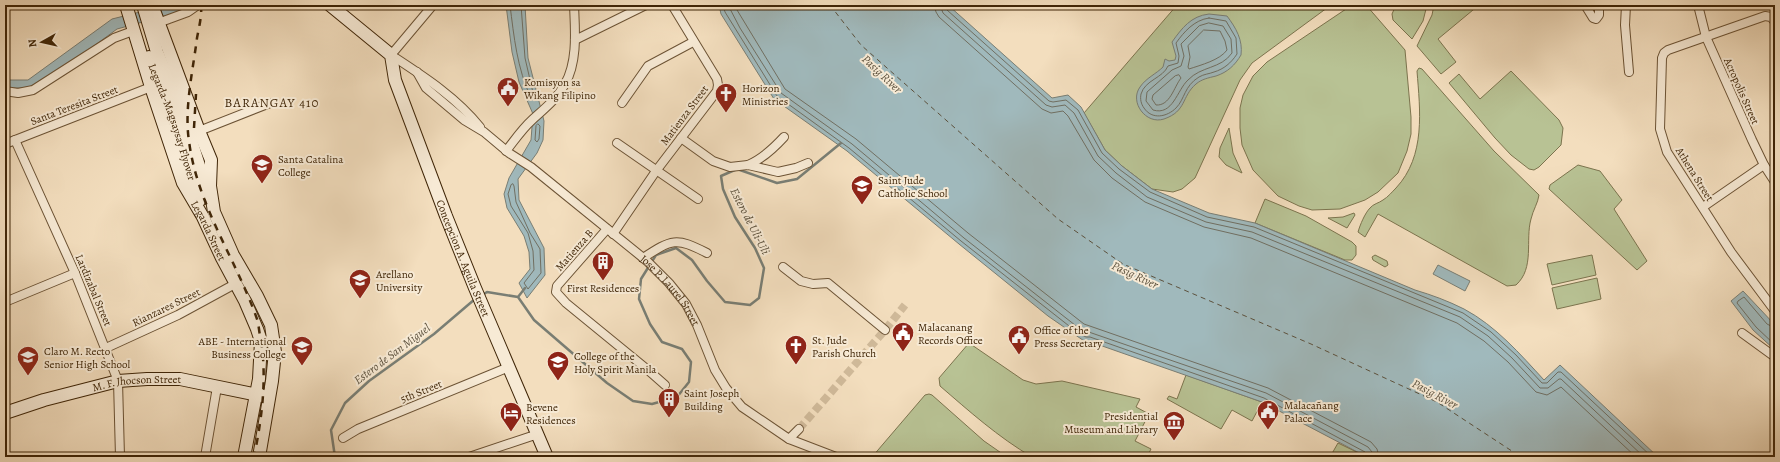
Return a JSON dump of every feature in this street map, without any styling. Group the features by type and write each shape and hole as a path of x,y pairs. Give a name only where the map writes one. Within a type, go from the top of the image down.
{"main road":[{"name":"Jose P. Laurel Street","path":"330,5 391,55"},
{"name":"Legarda Street","path":"149,6 158,22 185,90 191,138 212,160 208,215 235,284 254,319 261,341 260,366 256,395 244,457"},
{"name":"Legarda-Magsaysay Flyover","path":"149,6 157,52 191,138 208,215"},
{"name":"Legarda Street","path":"129,7 133,29 183,183 208,215 233,255 257,296 271,325 275,352 270,397 259,457"},
{"name":"Legarda-Magsaysay Flyover","path":"129,7 173,116 191,138"},
{"name":"Concepcion A. Aguila Street","path":"391,55 395,80 475,288 484,306 547,457"},
{"name":"M. F. Jhocson Street","path":"5,413 51,398 118,381 180,379 270,397"}],"street":[{"path":"158,22 188,12 198,5"},
{"path":"391,55 433,5"},
{"path":"507,152 531,121 545,110 566,84 573,61 575,40 574,5"},
{"path":"575,40 646,5"},
{"name":"Matienza Street","path":"610,232 717,91 718,86 716,80 672,5"},
{"path":"1585,5 1593,18 1596,18 1599,15 1599,5"},
{"path":"1626,5 1625,25 1629,72"},
{"name":"Acropolis Street","path":"1698,5 1706,37 1764,165 1775,182"},
{"name":"Athena Street","path":"1775,22 1770,17 1765,16 1668,50 1664,53 1662,58 1660,104 1660,129 1667,152 1731,252 1775,311"},
{"path":"5,91 18,93 33,90 114,38 133,29"},
{"path":"622,103 648,66 693,42"},
{"name":"Jose P. Laurel Street","path":"391,55 430,80 457,102 484,132 507,152 531,167 645,260 669,283 686,304 716,370 726,388 742,407 789,439 836,457"},
{"name":"Santa Teresita Street","path":"5,144 151,87"},
{"path":"191,138 270,103"},
{"path":"681,138 720,165 730,167 748,165 757,161 773,149 784,137"},
{"name":"Lardizabal Street","path":"15,140 75,273 118,381 120,457"},
{"path":"617,143 698,199"},
{"path":"748,165 778,172 796,168 808,163"},
{"path":"1703,207 1764,165"},
{"name":"Matienza B","path":"610,232 557,286 556,292 566,303 648,370 664,386"},
{"path":"645,260 657,248 671,242 687,243 707,253"},
{"path":"783,267 801,281 813,284 828,283 885,330"},
{"path":"5,302 75,273"},
{"name":"Rianzares Street","path":"106,348 178,315 235,284"},
{"path":"1742,333 1775,357"},
{"name":"5th Street","path":"343,438 358,429 509,367"},
{"path":"205,457 217,387"},
{"path":"789,439 798,429"},
{"path":"469,457 538,434"}],"green space":[{"path":"1177,5 1331,5 1252,63 1240,80 1195,178 1182,189 1173,192 1152,189 1122,166 1105,150 1084,113"},
{"path":"1352,5 1366,5 1405,50 1411,117 1411,134 1407,151 1398,173 1378,192 1365,200 1340,209 1312,210 1299,206 1278,196 1253,170 1242,145 1240,108 1243,95 1253,76 1267,62"},
{"path":"1396,5 1427,5 1423,21 1412,39 1393,20 1392,14"},
{"path":"1434,5 1479,5 1438,39 1456,62 1441,74 1417,46 1432,15"},
{"path":"1419,68 1422,69 1494,151 1539,195 1529,227 1528,262 1526,270 1516,285 1507,286 1378,214 1365,237 1358,232 1368,210 1373,205 1387,197 1396,188 1406,175 1412,162 1417,147 1419,132 1420,117 1417,71"},
{"path":"1511,71 1559,120 1563,128 1561,145 1534,170 1529,169 1511,155 1449,83 1459,74 1480,99"},
{"path":"1229,128 1233,153 1242,173 1226,165 1219,157 1220,148"},
{"path":"1578,165 1600,171 1622,200 1614,209 1647,261 1637,270 1549,189 1550,185"},
{"path":"1265,199 1306,216 1352,242 1356,246 1356,255 1352,260 1345,260 1255,223"},
{"path":"1354,213 1355,215 1347,228 1328,218 1343,217"},
{"path":"1375,255 1387,261 1388,265 1385,267 1373,260 1372,257"},
{"path":"1592,255 1596,275 1552,285 1547,264"},
{"path":"1597,278 1601,299 1557,309 1552,288"},
{"path":"969,343 1023,380 1036,384 1062,381 1140,399 1136,407 1149,414 1135,441 1151,449 1147,457 1032,457 1019,449 984,423 940,386 939,378"},
{"path":"1186,375 1262,402 1252,421 1232,410 1221,429 1167,399 1169,396 1177,399"},
{"path":"929,394 984,441 1007,457 872,457 925,395"},
{"path":"1338,443 1367,457 1330,457"}],"water":[{"path":"168,5 194,5 187,10 117,29 56,74 27,88 5,88 5,80 28,80 112,19"},
{"path":"506,5 525,5 528,58 544,121 543,140 537,153 518,179 519,200 544,248 545,275 527,298 519,283 530,269 529,252 524,236 507,208 504,194 509,178 531,140 533,114 519,82 512,52"},
{"name":"Pasig River","path":"719,5 948,5 1052,98 1068,95 1081,107 1105,150 1122,166 1152,189 1209,213 1255,223 1464,309 1497,332 1544,380 1560,365 1658,457 1367,457 1262,402 1088,341 1087,343 1048,316 847,151 774,99 721,14"},
{"path":"1209,14 1227,16 1240,39 1241,55 1234,65 1228,70 1196,84 1191,89 1177,112 1164,119 1151,119 1141,111 1138,105 1137,93 1140,87 1145,81 1163,67 1165,59 1169,61 1175,60 1176,56 1172,42 1183,28 1197,17"},
{"path":"1438,265 1470,281 1465,291 1433,274"},
{"path":"1743,291 1775,325 1775,350 1753,330 1731,301"}],"waterway":[{"name":"Estero de Uli-Uli","path":"481,296 487,292 518,297 534,320 607,383 633,401 652,404 677,397 689,382 691,362 682,349 662,342 650,324 639,299 641,279 656,255 676,248 692,260 725,302 750,305 759,298 764,268 755,248 735,217 723,189 721,176 737,169 777,183 797,179 841,143"},
{"path":"518,297 525,288"},
{"name":"Estero de San Miguel","path":"335,457 331,430 345,403 369,381 434,334 475,299"}],"ferry route":[{"path":"830,5 861,45 1058,219 1123,264 1311,344 1437,402 1521,457"}],"tunnel":[{"path":"799,429 905,305"}],"railway":[{"path":"201,5 201,17 188,103 189,141 193,165 208,210 239,275 257,319 263,355 264,384 254,457"},
{"path":"194,128 196,94"}],"place":[{"name":"Komisyon sa Wikang Filipino","path":"508,108"},
{"name":"Horizon Ministries","path":"726,114"},
{"name":"Santa Catalina College","path":"262,184"},
{"name":"Saint Jude Catholic School","path":"862,206"},
{"name":"First Residences","path":"603,282"},
{"name":"Arellano University","path":"360,300"},
{"name":"Malacanang Records Office","path":"903,352"},
{"name":"Office of the Press Secretary","path":"1019,356"},
{"name":"ABE - International Business College","path":"302,366"},
{"name":"St. Jude Parish Church","path":"796,366"},
{"name":"Claro M. Recto Senior High School","path":"28,376"},
{"name":"College of the Holy Spirit Manila","path":"558,382"},
{"name":"Saint Joseph Building","path":"669,418"},
{"name":"Malacañang Palace","path":"1268,430"},
{"name":"Bevene Residences","path":"511,432"},
{"name":"Presidential Museum and Library","path":"1174,442"}],"district":[{"name":"BARANGAY 410","path":"272,102"}]}
